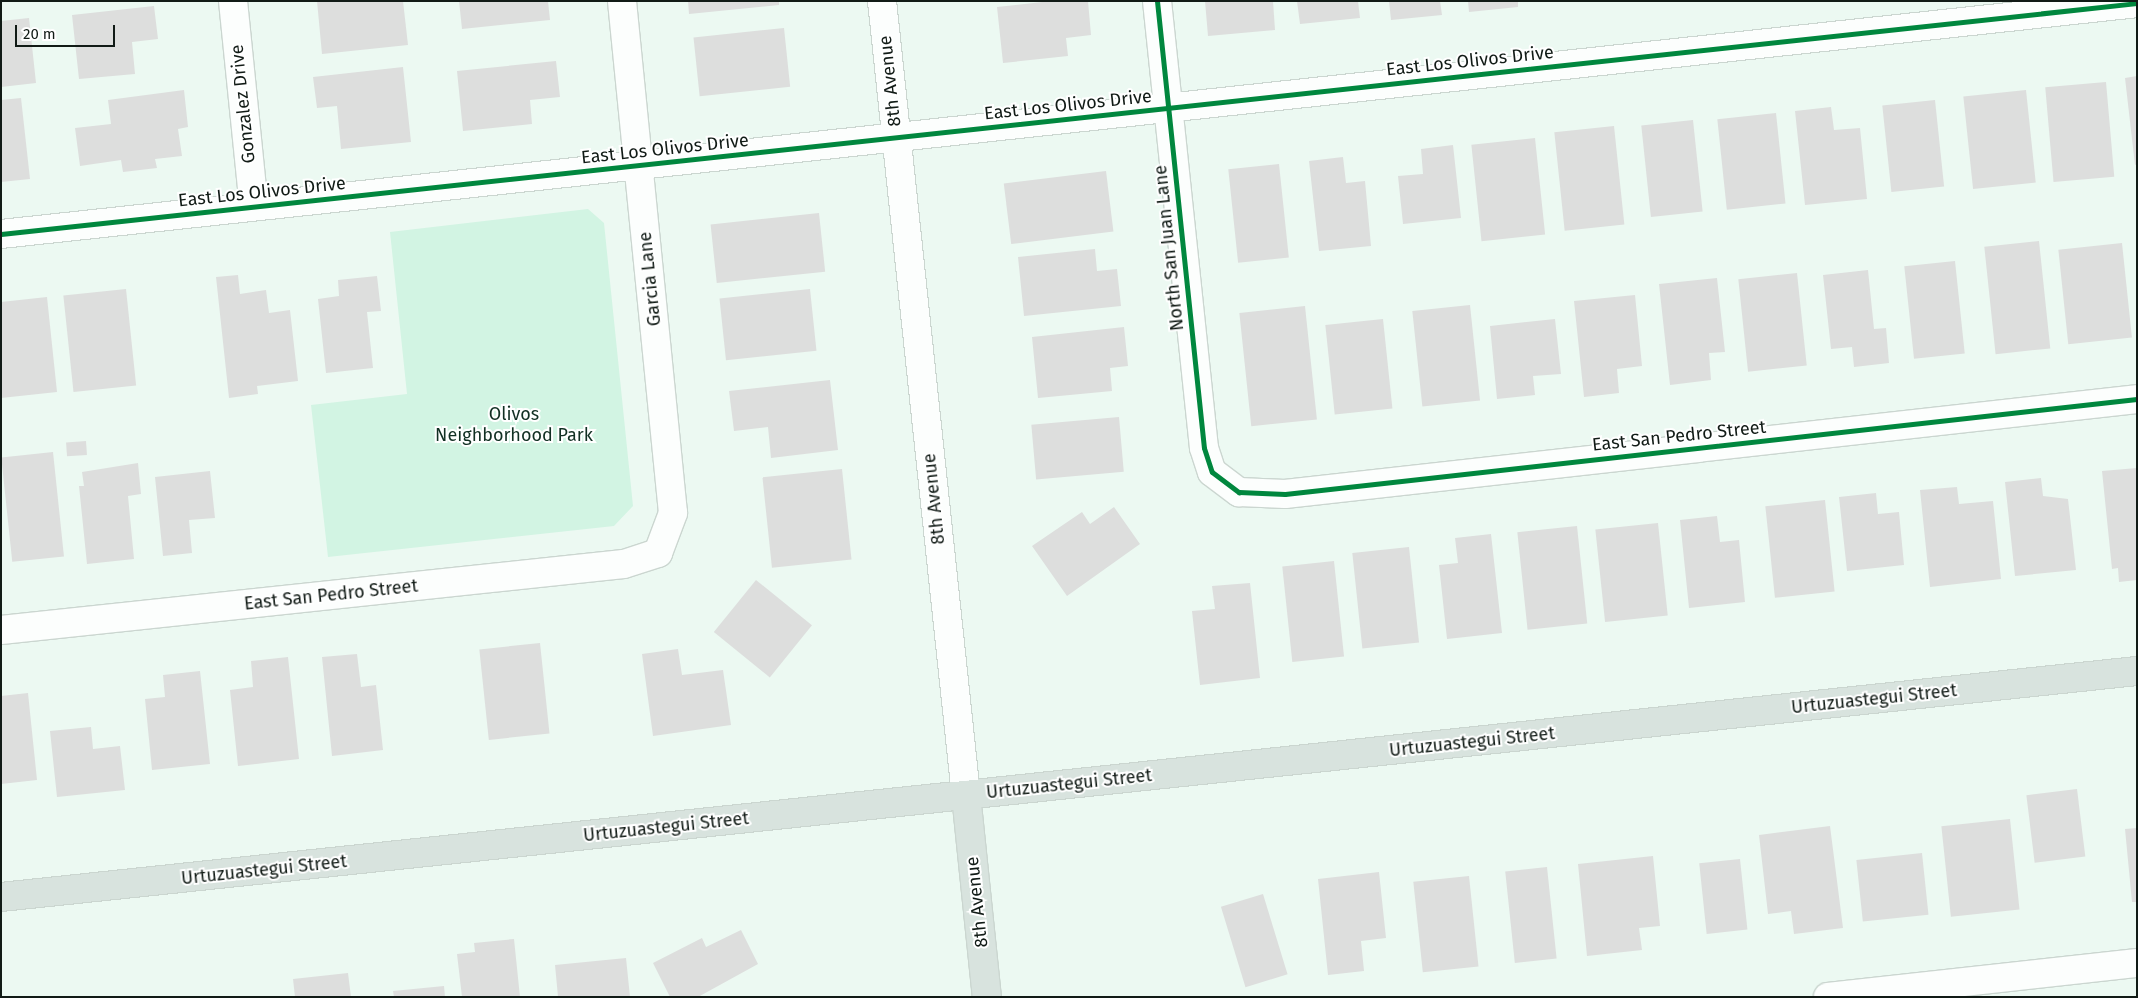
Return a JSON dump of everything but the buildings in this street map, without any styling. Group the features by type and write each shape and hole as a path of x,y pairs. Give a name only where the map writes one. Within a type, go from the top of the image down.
{"main road":[{"name":"Urtuzuastegui Street","path":"1,897 2137,671"},
{"name":"8th Avenue","path":"966,795 988,997"}],"street":[{"name":"Gonzalez Drive","path":"232,1 254,206"},
{"name":"Garcia Lane","path":"622,1 673,513 669,535 658,553"},
{"name":"8th Avenue","path":"882,1 966,795"},
{"name":"North San Juan Lane","path":"1157,1 1204,448 1212,472 1225,485"},
{"name":"East Los Olivos Drive","path":"1,234 2137,4"},
{"name":"East San Pedro Street","path":"1225,485 1239,492 1285,494 2137,399"},
{"name":"East San Pedro Street","path":"1,630 624,564 658,553"},
{"path":"1828,997 2137,963"}],"green space":[{"name":"Olivos Neighborhood Park","path":"588,209 604,223 633,506 614,526 328,557 311,405 407,394 390,232"}],"cycle path":[{"path":"1157,1 1204,448 1212,472 1239,492 1285,494 2137,399"},
{"path":"1,234 2137,3"}]}
